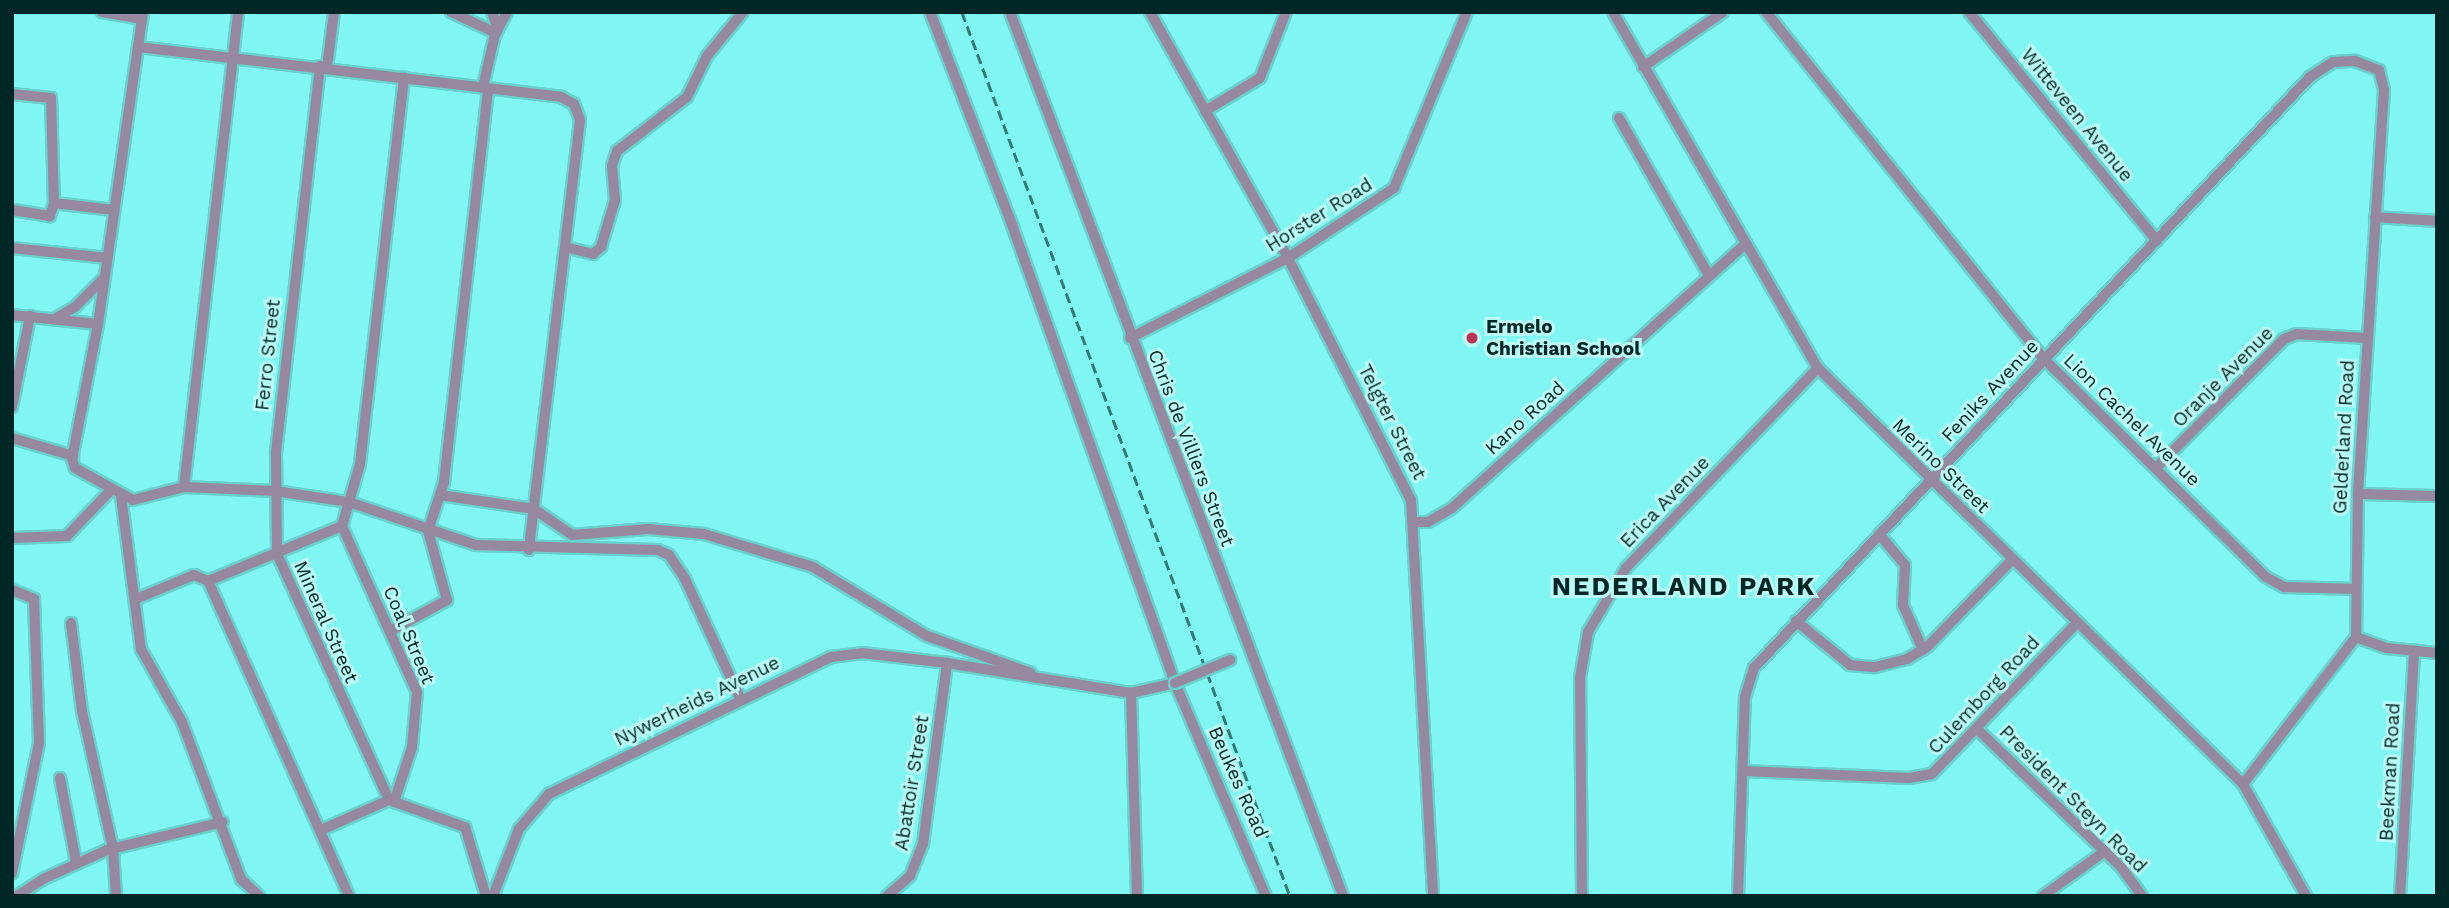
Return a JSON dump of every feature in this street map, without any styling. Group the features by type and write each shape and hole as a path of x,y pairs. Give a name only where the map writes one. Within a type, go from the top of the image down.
{"street":[{"path":"102,12 142,16 98,324 73,456 78,471 121,496 142,500 184,487 275,491 349,502 477,545 529,550 651,549 669,555 685,579 740,698"},
{"path":"184,487 238,12"},
{"name":"Ferro Street","path":"277,554 275,491 284,366 324,67 334,12"},
{"path":"451,12 497,31"},
{"path":"492,12 497,31"},
{"path":"390,631 447,600 424,529 440,495 486,88 497,31 507,12"},
{"path":"565,247 593,254 601,247 615,200 612,166 617,151 687,97 706,56 743,12"},
{"name":"Beukes Road","path":"930,12 1012,225 1175,683 1266,896"},
{"name":"Chris de Villiers Street","path":"1010,12 1130,338 1343,896"},
{"name":"Telgter Street","path":"1150,12 1288,258 1399,473 1416,523 1433,896"},
{"path":"1205,111 1260,78 1286,12"},
{"name":"Horster Road","path":"1130,338 1288,258 1398,183 1467,12"},
{"name":"Merino Street","path":"1614,12 1818,368 2011,561 2243,784 2306,896"},
{"path":"1643,66 1723,12"},
{"name":"Lion Cachel Avenue","path":"1766,12 2044,359 2278,585 2356,589"},
{"name":"Witteveen Avenue","path":"1969,12 2157,241"},
{"path":"138,47 561,97 578,109 565,247 529,550"},
{"name":"Feniks Avenue","path":"1738,896 1749,676 1796,621 2315,72 2339,61 2366,62"},
{"name":"Gelderland Road","path":"2356,637 2358,494 2366,338 2385,90 2379,70 2366,62"},
{"path":"277,554 342,526 360,464 404,77"},
{"path":"12,94 51,98 54,204 50,216 12,210"},
{"path":"1619,118 1709,276"},
{"path":"54,204 114,210"},
{"path":"2375,218 2437,221"},
{"name":"Kano Road","path":"1416,523 1428,522 1452,508 1745,244"},
{"path":"12,248 107,258"},
{"path":"56,317 75,307 104,278"},
{"path":"12,315 56,317 98,324"},
{"path":"12,407 30,316"},
{"name":"Oranje Avenue","path":"2156,468 2284,339 2297,334 2366,338"},
{"name":"Erica Avenue","path":"1582,896 1581,661 1595,616 1640,552 1818,368"},
{"path":"12,438 73,456"},
{"path":"12,538 68,536 110,491"},
{"path":"2358,494 2437,496"},
{"path":"440,495 534,509 572,535 648,529 704,534 813,567 927,636 1039,677 1131,693 1175,683 1251,652"},
{"path":"121,496 141,649 182,722 223,822 241,879 259,896"},
{"name":"Coal Street","path":"342,526 390,631 418,703 412,747 391,801"},
{"path":"1879,534 1905,565 1903,604 1923,650"},
{"name":"Mineral Street","path":"136,599 194,575 208,581 277,554 391,801"},
{"path":"1796,621 1836,656 1858,667 1907,659 1923,650 2011,561"},
{"path":"208,581 349,896"},
{"path":"12,590 34,599 39,743 12,873"},
{"path":"71,623 82,711 113,849 116,896"},
{"name":"Culemborg Road","path":"1743,771 1919,778 1939,769 2076,624"},
{"path":"2243,784 2356,637 2437,653"},
{"name":"Beekman Road","path":"2400,896 2414,650"},
{"name":"Nywerheids Avenue","path":"493,896 519,829 549,794 740,698 840,654 947,663 1039,677"},
{"name":"Abattoir Street","path":"887,896 910,876 923,844 947,663"},
{"path":"1131,693 1137,896"},
{"name":"President Steyn Road","path":"1977,729 2105,851 2142,896"},
{"path":"60,778 76,862"},
{"path":"321,830 391,801 465,827 486,896"},
{"path":"17,896 76,862 113,849 223,822"},
{"path":"2043,896 2105,851"}],"railway":[{"path":"962,12 1290,896"}],"place":[{"name":"Ermelo Christian School","path":"1472,338"}],"district":[{"name":"NEDERLAND PARK","path":"1684,587"}]}
